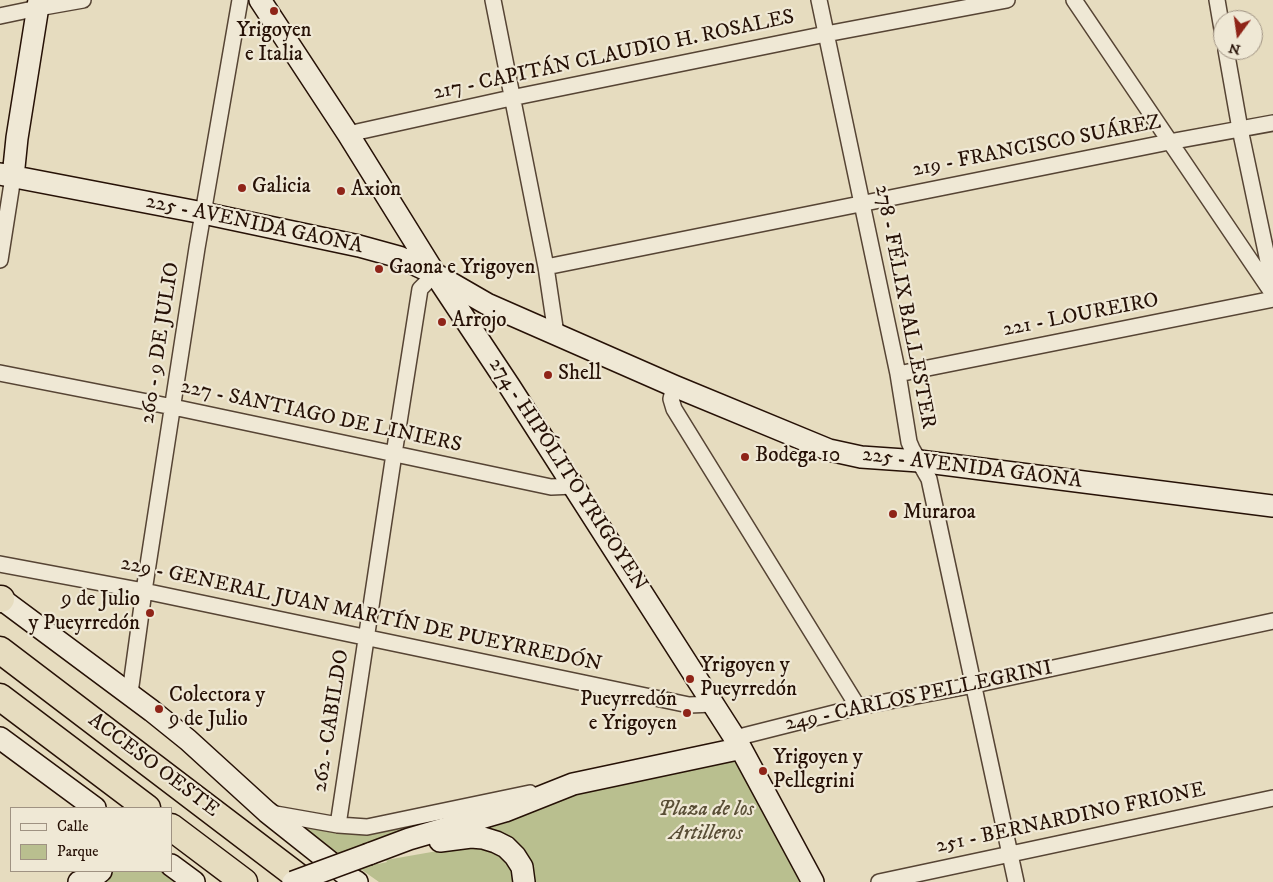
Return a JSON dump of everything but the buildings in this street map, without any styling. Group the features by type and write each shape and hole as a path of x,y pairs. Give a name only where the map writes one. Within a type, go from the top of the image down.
{"highway":[{"name":"ACCESO OESTE","path":"0,650 305,882"},
{"name":"ACCESO OESTE","path":"0,697 146,807"},
{"name":"ACCESO OESTE","path":"172,828 244,882"}],"street":[{"path":"0,16 38,4 83,0"},
{"name":"260 - 9 DE JULIO","path":"130,694 172,407 240,0"},
{"name":"274 - HIPÓLITO YRIGOYEN","path":"260,0 714,704 738,743 813,882"},
{"path":"493,0 546,267 556,334"},
{"name":"278 - FÉLIX BALLESTER","path":"819,0 898,374 909,442 930,478 1016,882"},
{"name":"217 - CAPITÁN CLAUDIO H. ROSALES","path":"348,134 511,98 826,34 1007,0"},
{"path":"1074,0 1273,294"},
{"path":"0,260 6,175 17,138 38,4"},
{"path":"1228,60 1240,130 1273,285"},
{"name":"219 - FRANCISCO SUÁREZ","path":"546,267 1169,142 1273,124"},
{"name":"225 - AVENIDA GAONA","path":"6,175 203,213 399,257 435,274 487,304 674,386 829,450 861,457 919,461 1273,506"},
{"name":"262 - CABILDO","path":"338,825 420,288 435,274"},
{"name":"221 - LOUREIRO","path":"898,374 1273,298"},
{"name":"227 - SANTIAGO DE LINIERS","path":"0,373 551,486 574,486"},
{"path":"674,386 671,399 674,409 858,707"},
{"name":"229 - GENERAL JUAN MARTÍN DE PUEYRREDÓN","path":"0,564 144,591 689,705 714,704"},
{"path":"0,599 130,694 188,740 267,812 357,882"},
{"name":"249 - CARLOS PELLEGRINI","path":"267,812 355,827 378,825 733,750 743,736 858,707 974,685 1273,621"},
{"path":"0,738 94,807"},
{"path":"0,751 23,756"},
{"name":"249 - CARLOS PELLEGRINI","path":"293,882 409,839 505,811 573,784"},
{"name":"251 - BERNARDINO FRIONE","path":"879,882 1273,798"},
{"path":"371,853 471,837 483,838 506,847 515,856 522,867 524,882"},
{"path":"172,866 194,882"},
{"path":"79,882 92,879 100,872"}],"green space":[{"name":"Plaza de los Artilleros","path":"729,757 739,760 806,882 530,882 485,829 506,823 587,788"},
{"path":"525,798 357,847 378,864 387,862 386,860 483,843 500,850 518,882 379,882 290,819 334,829"},
{"path":"106,872 170,872 184,882 96,882"}],"place":[{"name":"Yrigoyen e Italia","path":"274,11"},
{"name":"Galicia","path":"242,188"},
{"name":"Axion","path":"341,191"},
{"name":"Gaona e Yrigoyen","path":"379,269"},
{"name":"Arrojo","path":"442,322"},
{"name":"Shell","path":"548,375"},
{"name":"Bodega 10","path":"745,457"},
{"name":"Muraroa","path":"893,514"},
{"name":"9 de Julio y Pueyrredón","path":"150,613"},
{"name":"Yrigoyen y Pueyrredón","path":"690,679"},
{"name":"Colectora y 9 de Julio","path":"159,709"},
{"name":"Pueyrredón e Yrigoyen","path":"687,713"},
{"name":"Yrigoyen y Pellegrini","path":"763,771"}]}
